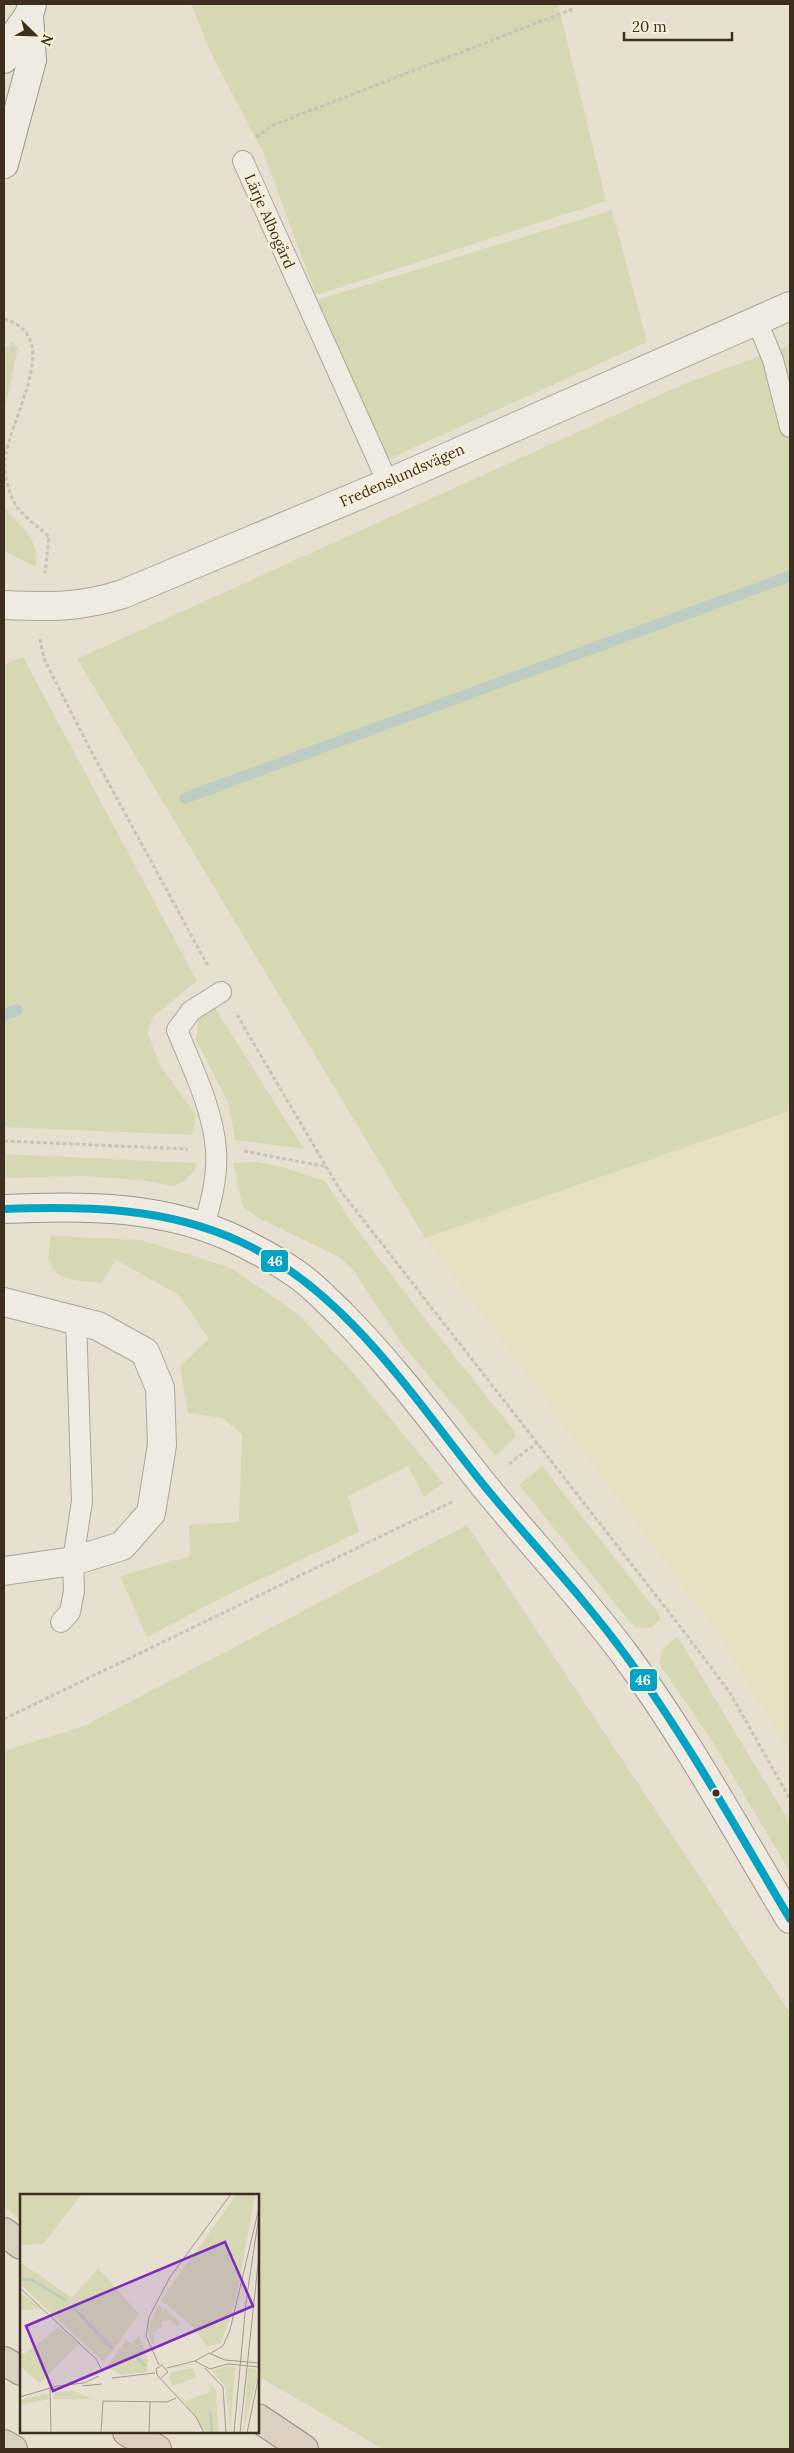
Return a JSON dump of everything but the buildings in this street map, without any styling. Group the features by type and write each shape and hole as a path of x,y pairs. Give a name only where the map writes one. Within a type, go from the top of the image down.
{"highway":[{"path":"4,2232 20,2245"},
{"path":"4,2361 20,2370"},
{"path":"259,2419 304,2449"},
{"path":"129,2433 157,2449"},
{"path":"4,2444 12,2449"}],"street":[{"path":"5,51 31,9"},
{"path":"4,164 32,60 31,9"},
{"name":"Fredenslundsvägen","path":"4,605 60,607 93,603 123,594 388,482 790,306"},
{"path":"4,1209 63,1206 113,1208 167,1216 204,1226 241,1242 295,1273 320,1293 391,1368 483,1484 571,1587 626,1656 676,1730 790,1919"},
{"path":"4,1302 98,1326 146,1352 160,1388 162,1445 151,1513 122,1546 73,1561 4,1571"}],"lane":[{"name":"Lärje Albogård","path":"243,160 388,482"},
{"path":"757,321 773,360 790,427"},
{"path":"204,1226 213,1192 216,1151 211,1120 176,1030 191,1011 221,992"},
{"path":"61,1622 70,1612 74,1591 73,1561 82,1500 76,1320"}],"path":[{"name":"Lärje Albogård","path":"243,160 250,141 273,125 573,9"},
{"path":"4,319 17,324 28,336 34,354 18,419 6,454 6,477 14,504 49,537 40,607 40,643 44,660 221,992 254,1043 340,1190 538,1442 730,1693 790,1799"},
{"path":"4,1141 244,1151 327,1167"},
{"path":"4,1719 429,1514 483,1484 538,1442"}],"shaded area":[{"path":"790,1111 790,1755 719,1635 425,1238"}],"green space":[{"path":"191,4 558,4 606,201 316,295 263,152 212,55"},
{"path":"612,210 647,342 384,461 317,300"},
{"path":"11,342 18,347 4,413 4,345 9,348"},
{"path":"790,345 790,1111 425,1238 77,659 684,384"},
{"path":"4,506 32,541 35,548 35,567 4,551"},
{"path":"23,657 197,981 154,1016 147,1031 161,1067 196,1115 192,1135 4,1127 4,665"},
{"path":"213,1005 304,1149 235,1140 229,1104 196,1040 198,1019"},
{"path":"4,1154 196,1163 196,1168 185,1181 173,1186 141,1180 83,1176 4,1178"},
{"path":"256,1162 282,1167 325,1181 350,1220 422,1315 515,1432 515,1437 496,1456 401,1343 353,1270 339,1257 257,1217 243,1207 233,1163"},
{"path":"50,1236 141,1240 231,1268 298,1314 357,1377 443,1483 424,1497 408,1466 348,1496 359,1532 223,1597 147,1637 120,1576 190,1556 189,1525 239,1522 242,1434 222,1418 188,1413 180,1366 209,1339 179,1295 116,1260 102,1282 65,1278 59,1275 50,1264"},
{"path":"542,1466 659,1614 660,1619 651,1628 636,1627 630,1622 519,1485"},
{"path":"467,1525 790,2013 790,2449 383,2449 259,2377 259,2194 20,2194 20,2219 4,2207 4,1751 84,1726"},
{"path":"676,1638 679,1639 790,1823 790,1872 714,1744 659,1663 663,1649"}],"waterway":[{"path":"185,798 790,576"},
{"path":"4,1015 17,1010"}],"transit line":[{"name":"46","path":"4,1209 65,1208 125,1211 184,1222 213,1230 241,1242 279,1263 313,1288 375,1348 482,1483 609,1633 691,1752 790,1919"}]}
